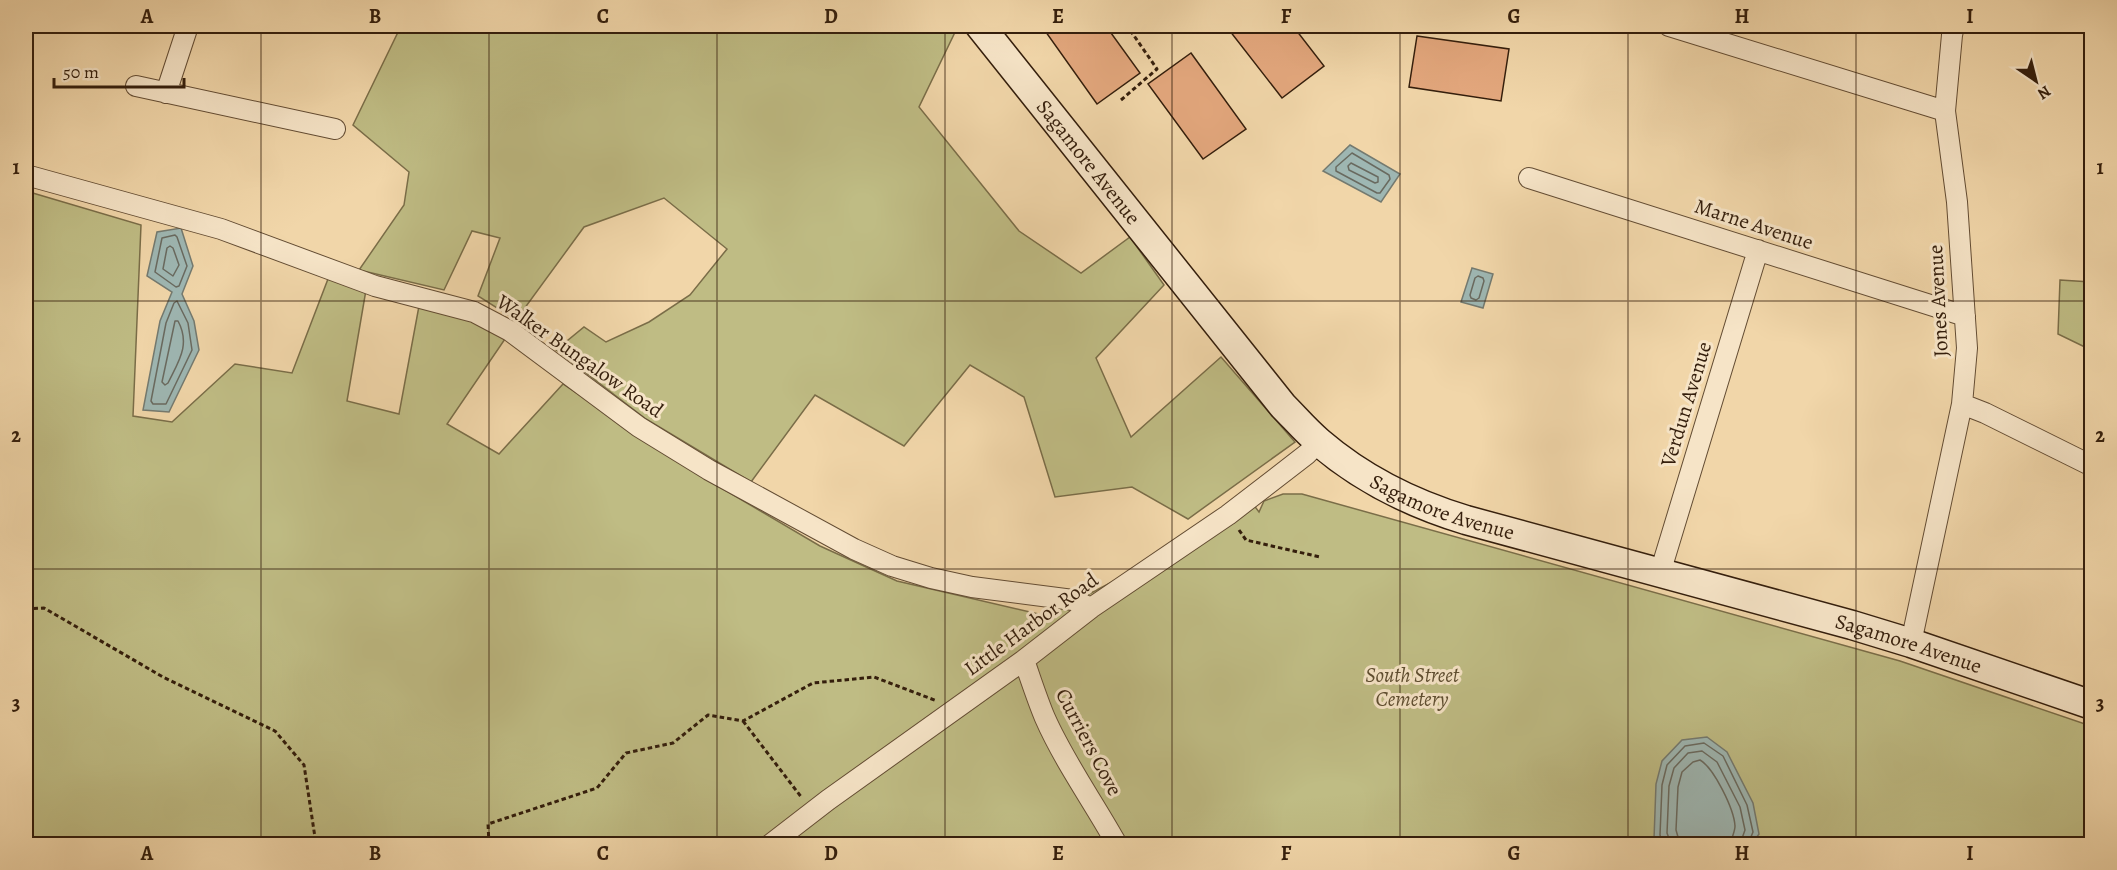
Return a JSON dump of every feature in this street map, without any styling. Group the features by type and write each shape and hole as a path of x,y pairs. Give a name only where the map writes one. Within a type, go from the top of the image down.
{"main road":[{"name":"Sagamore Avenue","path":"980,26 1283,406 1319,442 1383,486 1439,512 1841,622 1911,643 2091,705"}],"street":[{"path":"166,93 188,26"},
{"path":"1669,26 1945,111"},
{"name":"Jones Avenue","path":"1911,643 1962,404 1967,348 1957,202 1945,111 1954,26"},
{"path":"136,86 335,129"},
{"name":"Walker Bungalow Road","path":"26,175 221,229 375,286 474,312 510,331 639,427 719,476 854,549 892,566 932,578 972,587 1073,600 1090,608"},
{"name":"Marne Avenue","path":"1529,178 1965,316"},
{"name":"Verdun Avenue","path":"1660,573 1758,250"},
{"path":"1962,404 1985,413 2091,466"},
{"name":"Little Harbor Road","path":"771,844 1024,660 1090,608 1228,515 1307,454 1319,442"},
{"name":"Curriers Cove","path":"1024,660 1045,717 1062,752 1094,803 1114,844"}],"path":[{"path":"1120,100 1157,69 1128,26"},
{"path":"1228,515 1246,540 1320,557"},
{"path":"26,609 44,608 163,677 274,732 304,765 315,844"},
{"path":"489,844 488,824 597,788 626,753 673,743 708,715 743,721 813,684 874,677 956,708"},
{"path":"743,721 813,812"}],"green space":[{"path":"401,26 958,26 919,107 1019,231 1081,273 1130,237 1164,285 1096,358 1131,437 1221,357 1295,442 1188,519 1132,487 1055,497 1024,397 970,365 904,446 815,395 751,482 646,419 556,350 584,327 606,342 649,322 690,295 727,249 664,198 584,227 516,320 478,296 500,238 472,231 444,290 359,270 404,205 409,172 353,125"},
{"name":"South Street Cemetery","path":"26,191 141,225 133,416 172,422 235,364 292,373 328,279 366,290 347,401 399,414 419,306 471,320 505,339 447,424 499,454 563,384 701,476 820,546 897,581 1047,616 1253,504 1259,512 1264,501 1283,494 1302,494 1900,661 2091,726 2091,844 26,844"},
{"path":"2060,280 2091,282 2091,350 2058,334"}],"water":[{"path":"1350,145 1400,174 1381,202 1323,171"},
{"path":"181,228 193,266 182,294 194,321 199,350 169,412 143,410 160,321 172,292 147,276 157,232"},
{"path":"1472,268 1493,274 1483,308 1461,302"},
{"path":"1707,737 1727,752 1753,803 1759,834 1752,844 1659,844 1654,839 1656,784 1662,761 1682,740"}],"building":[{"path":"1046,26 1106,26 1140,73 1097,104 1043,28"},
{"path":"1226,26 1293,26 1324,66 1282,98"},
{"path":"1417,36 1509,49 1501,101 1409,87"},
{"path":"1191,53 1246,129 1203,159 1148,84"}]}
